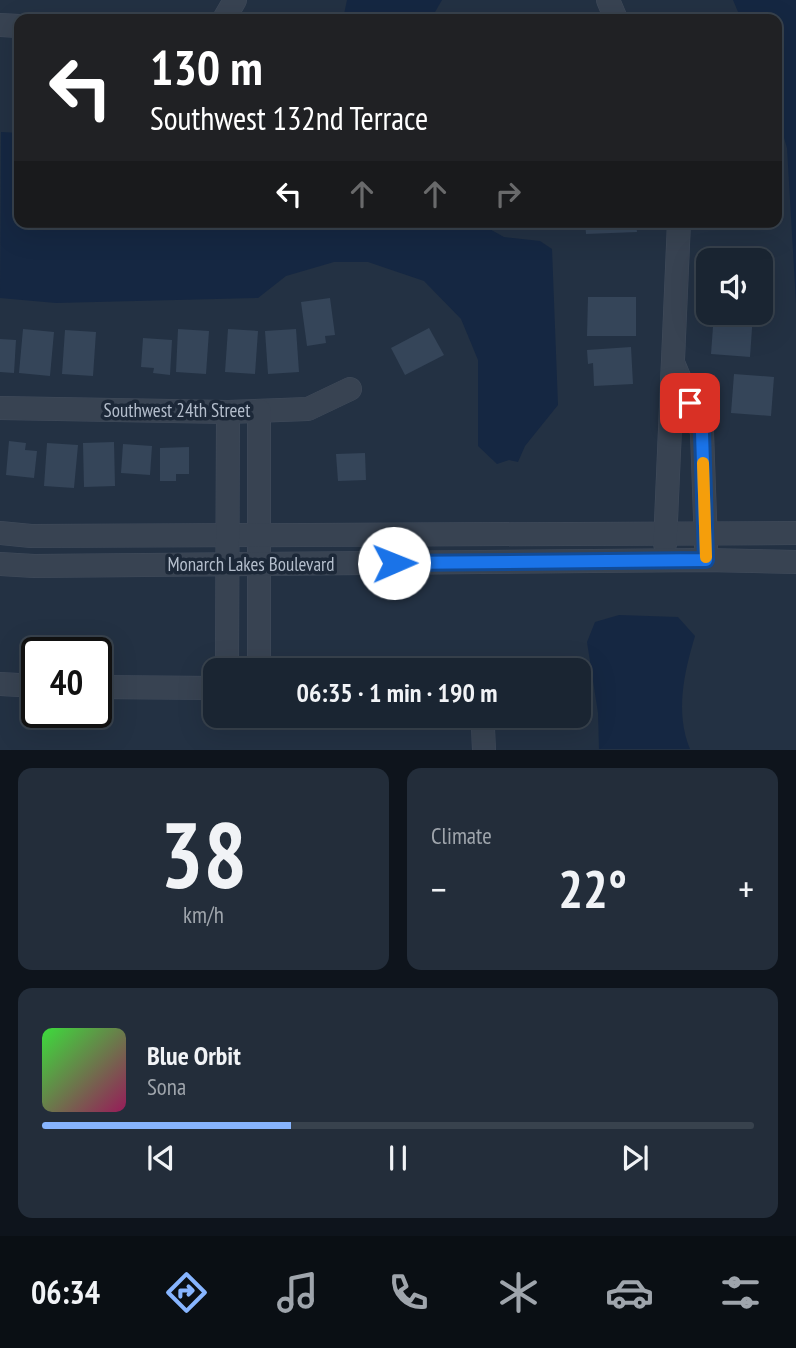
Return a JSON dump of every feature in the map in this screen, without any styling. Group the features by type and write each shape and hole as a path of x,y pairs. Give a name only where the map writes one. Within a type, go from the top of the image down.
{"street":[{"path":"665,560 679,228"},
{"path":"672,359 702,432 706,560"},
{"name":"Southwest 24th Street","path":"0,408 229,412 308,409 350,389"},
{"path":"259,411 259,658"},
{"path":"227,658 229,412"},
{"name":"Monarch Lakes Boulevard","path":"0,533 31,536 705,531 796,533"},
{"name":"Monarch Lakes Boulevard","path":"0,564 259,565 665,560 796,562"},
{"path":"0,684 21,685"},
{"path":"112,687 203,688"},
{"path":"483,728 484,750"}],"water":[{"path":"347,0 442,0 434,14 344,14"},
{"path":"733,0 796,0 796,303 787,148 782,131 782,14 739,14"},
{"path":"1,132 14,133 14,228 488,228 504,237 540,241 552,249 558,405 525,446 518,462 509,460 497,464 478,446 478,360 461,319 424,281 368,262 334,262 286,276 258,298 56,303 0,298"},
{"path":"619,615 678,617 695,636 687,664 682,707 685,735 690,749 599,749 598,713 587,642 595,622"}],"building":[{"path":"586,228 637,228 637,232 586,234"},
{"path":"588,297 636,297 636,336 587,336"},
{"path":"330,298 335,335 325,336 326,343 307,346 301,302"},
{"path":"713,325 752,325 750,357 711,354"},
{"path":"429,328 444,355 405,375 391,348"},
{"path":"23,329 54,332 50,376 19,373"},
{"path":"178,329 209,331 206,374 176,372"},
{"path":"228,329 258,331 255,374 225,372"},
{"path":"296,329 299,372 268,374 265,331"},
{"path":"65,330 96,332 93,376 62,374"},
{"path":"143,338 172,340 170,375 153,373 154,368 141,367"},
{"path":"0,339 16,340 14,373 0,372"},
{"path":"631,347 633,384 594,386 593,363 588,364 587,350"},
{"path":"734,374 774,377 771,416 731,413"},
{"path":"9,441 26,443 25,450 37,451 34,478 6,475"},
{"path":"114,442 115,486 84,487 83,443"},
{"path":"47,443 78,445 74,488 44,486"},
{"path":"123,444 152,446 150,475 121,473"},
{"path":"189,447 189,474 176,474 176,481 160,481 160,448"},
{"path":"365,453 366,480 338,481 336,454"}],"slow traffic":[{"path":"703,463 706,557"}],"route":[{"path":"394,563 706,560 702,432 690,403"}]}
